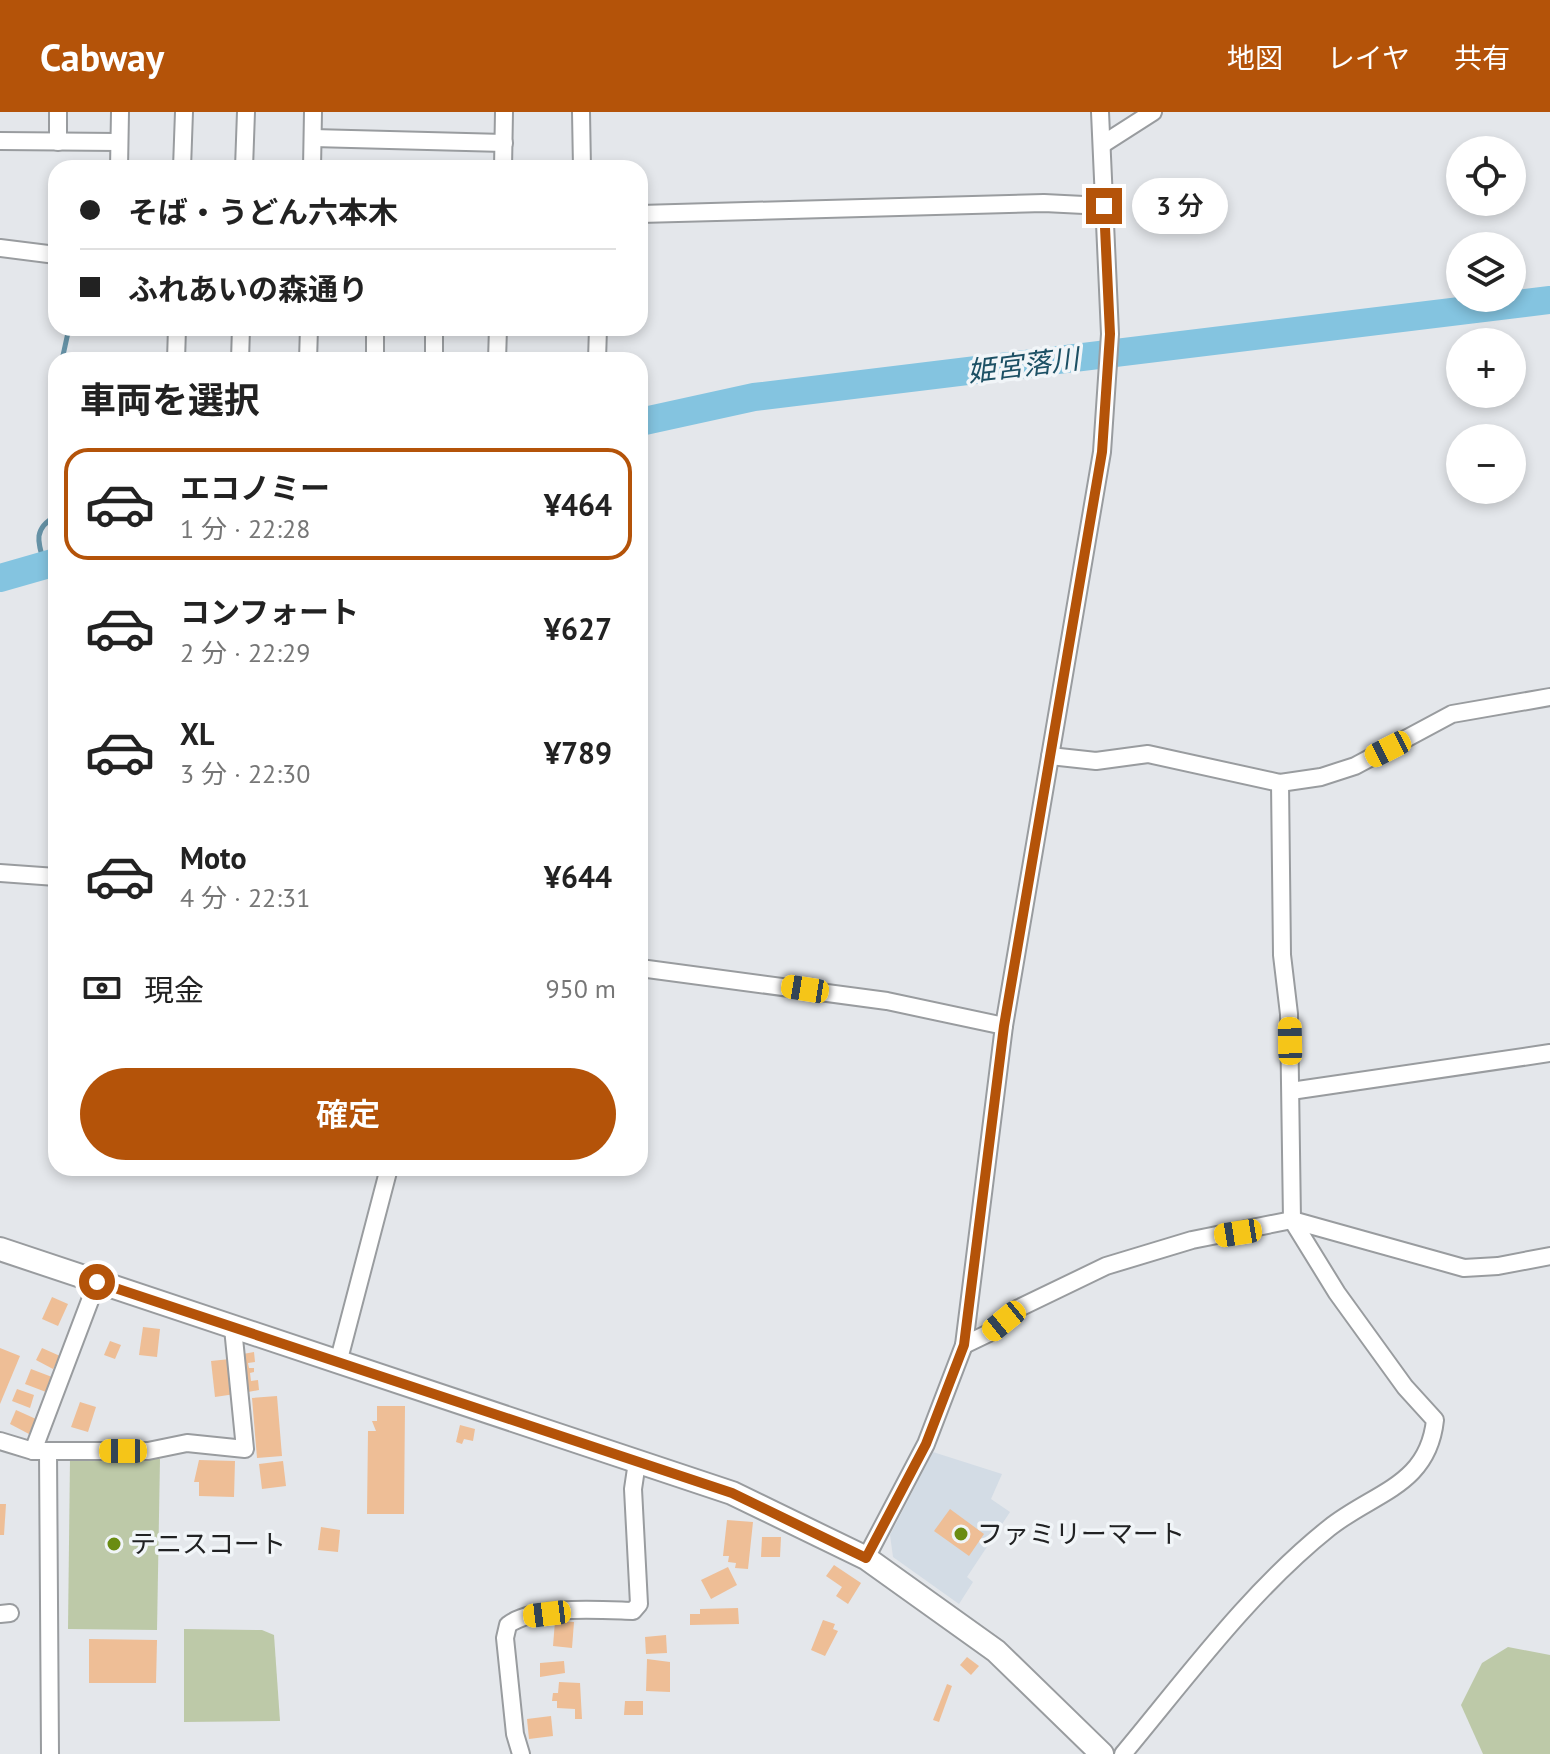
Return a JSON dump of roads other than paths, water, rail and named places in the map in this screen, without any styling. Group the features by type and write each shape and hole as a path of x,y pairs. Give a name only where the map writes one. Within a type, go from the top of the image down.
{"main road":[{"path":"0,1249 732,1493 866,1558 996,1651 1102,1754"}],"street":[{"path":"58,112 58,142"},
{"path":"119,160 120,112"},
{"path":"182,160 184,112"},
{"path":"244,160 246,112"},
{"path":"312,160 313,112"},
{"path":"503,160 504,112"},
{"path":"581,112 582,160"},
{"path":"866,1558 926,1444 964,1345 1004,1026 1102,452 1109,340 1100,112"},
{"path":"1103,144 1153,112"},
{"path":"313,138 504,143"},
{"path":"0,141 119,142"},
{"path":"648,214 1044,203 1104,206"},
{"path":"0,248 48,254"},
{"path":"1050,756 1096,761 1148,754 1280,783 1321,777 1355,766 1452,714 1550,697"},
{"path":"1123,1754 1274,1576 1332,1526 1409,1478 1433,1443 1435,1420 1405,1387 1337,1293 1292,1220 1289,1014 1282,955 1280,783"},
{"path":"0,873 48,876"},
{"path":"648,969 887,1001 1004,1026"},
{"path":"1291,1091 1550,1053"},
{"path":"338,1363 387,1176"},
{"path":"964,1345 989,1333 1019,1308 1106,1266 1192,1240 1292,1220 1464,1268 1498,1266 1550,1256"},
{"path":"50,1754 41,1451 97,1282"},
{"path":"0,1441 41,1451 148,1451 187,1443 245,1449 233,1328"},
{"path":"521,1754 515,1734 505,1638 508,1625 517,1618 577,1610 633,1611 639,1604 633,1489 637,1462"}],"waterway":[{"name":"姫宮落川","path":"648,420 754,397 1550,300"},
{"path":"64,352 67,336"},
{"path":"45,565 39,537 48,521"},
{"name":"姫宮落川","path":"0,578 48,564"}],"place":[{"name":"ファミリーマート","path":"961,1534"},
{"name":"テニスコート","path":"114,1544"}]}
